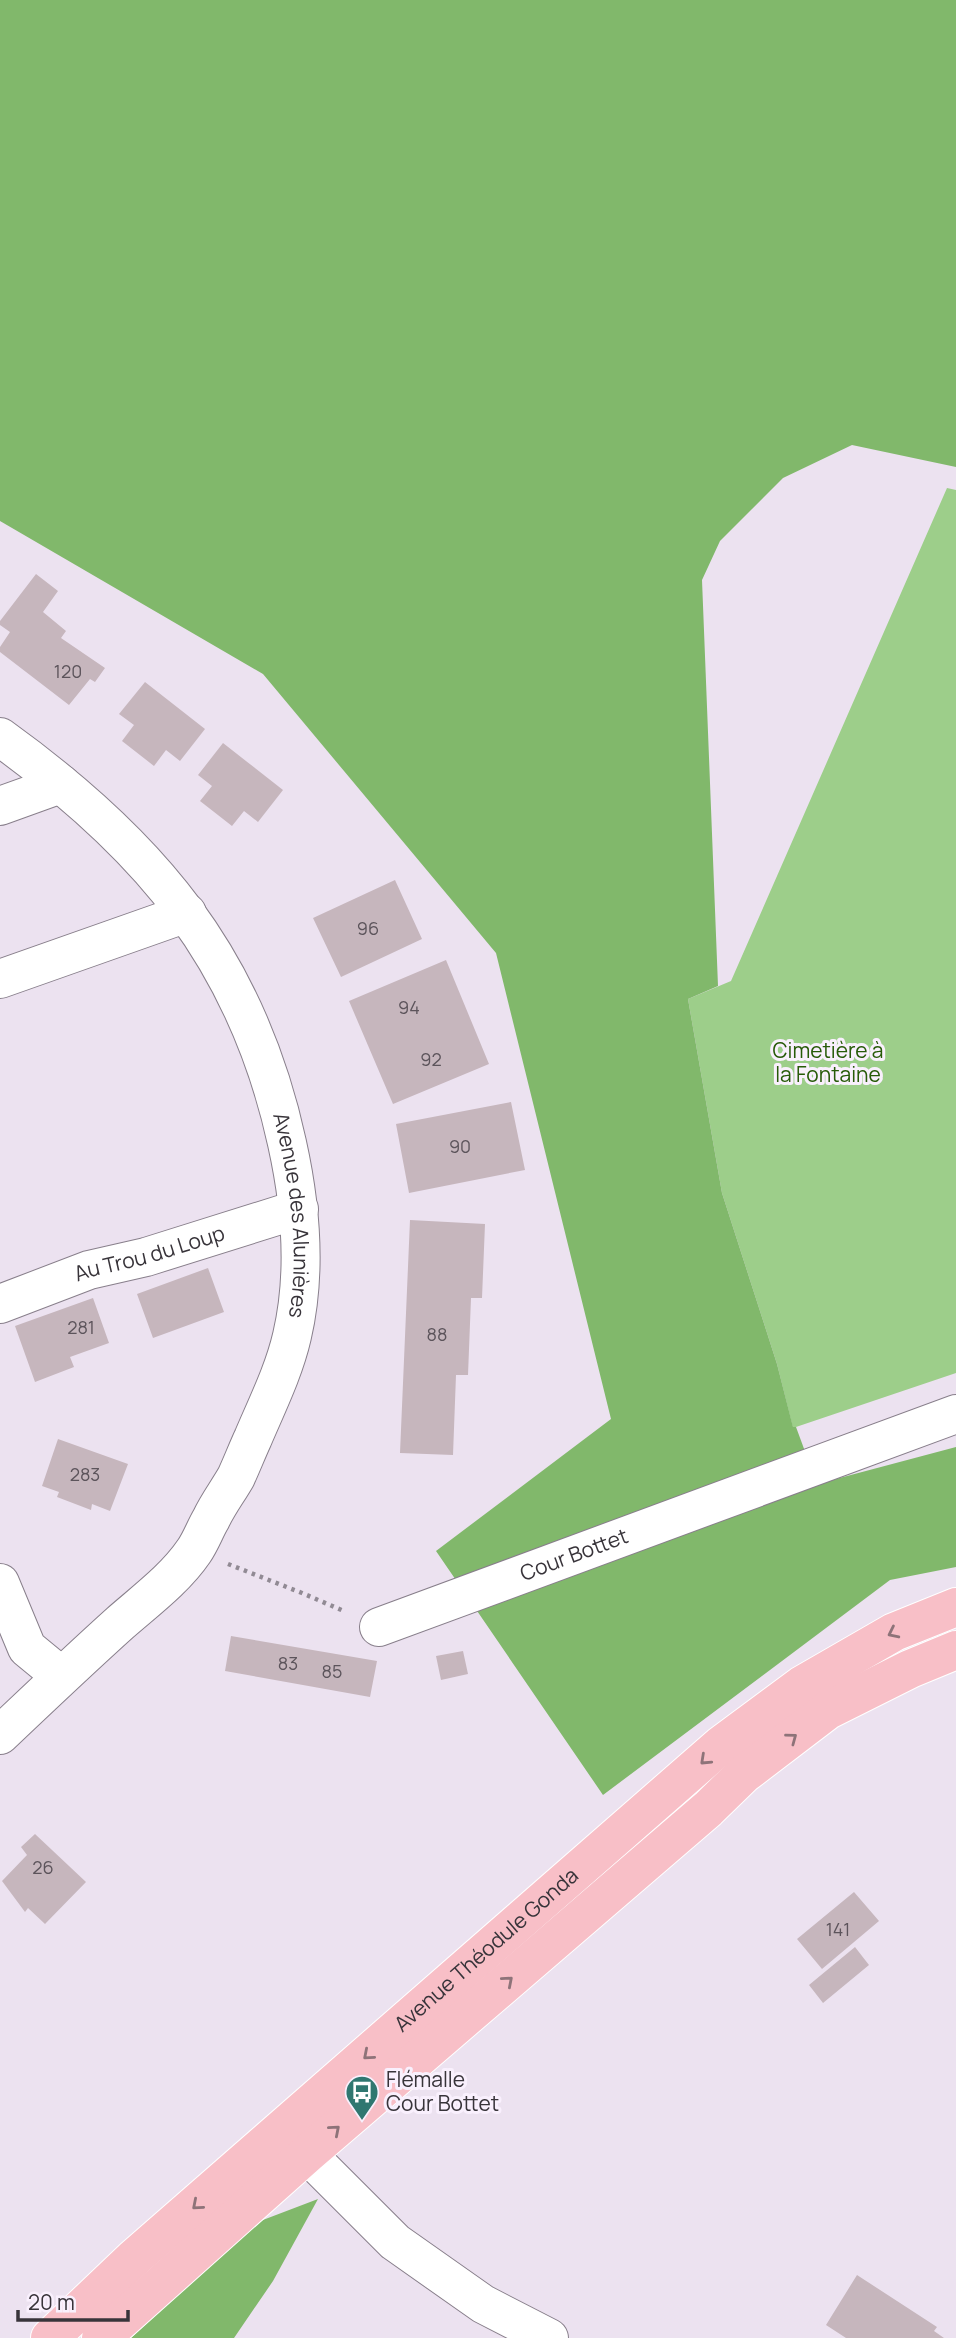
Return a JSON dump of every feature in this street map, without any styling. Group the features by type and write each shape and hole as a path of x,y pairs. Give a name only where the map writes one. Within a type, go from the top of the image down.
{"main road":[{"name":"Avenue Théodule Gonda","path":"101,2338 295,2142 721,1745 802,1685 894,1632 956,1607"},
{"name":"Avenue Théodule Gonda","path":"50,2338 135,2258 295,2142 708,1809 744,1774 828,1710 910,1669 956,1650"}],"street":[{"name":"Avenue des Alunières","path":"0,737 61,784 126,842 187,913 215,954 240,999 262,1051 280,1107 299,1209 301,1255 299,1298 292,1337 276,1383 236,1477 211,1517 195,1551 170,1579 61,1676 0,1735"},
{"path":"0,806 61,784"},
{"path":"0,979 187,913"},
{"name":"Au Trou du Loup","path":"0,1304 89,1270 146,1257 299,1209"},
{"name":"Cour Bottet","path":"379,1627 956,1414"},
{"path":"0,1583 27,1648 61,1676"},
{"path":"295,2142 395,2242 482,2304 549,2338"}],"path":[{"path":"195,1551 302,1592 379,1627"}],"green space":[{"path":"0,0 956,0 956,467 852,445 783,478 720,541 702,580 718,986 688,999 722,1193 777,1364 793,1427 796,1427 817,1484 956,1447 956,1567 890,1580 603,1795 436,1551 611,1419 496,953 263,674 0,521"},
{"name":"Cimetière à la Fontaine","path":"947,488 956,490 956,1373 793,1428 777,1364 722,1193 688,999 731,981"},
{"path":"318,2199 273,2281 234,2338 131,2338 255,2223"}],"building":[{"path":"36,574 58,591 43,612 66,631 61,638 105,668 95,682 90,679 69,705 0,652 0,647 10,632 0,625 0,621"},
{"path":"145,682 205,729 180,761 166,750 154,766 122,741 134,725 119,714"},
{"path":"223,743 283,790 258,822 244,811 232,826 200,801 212,786 198,775"},
{"path":"395,880 422,939 341,977 313,918"},
{"path":"446,960 489,1064 393,1104 349,1001"},
{"path":"511,1102 525,1170 409,1193 396,1124"},
{"path":"410,1220 485,1224 482,1298 471,1298 468,1375 456,1375 453,1455 400,1453"},
{"path":"208,1268 224,1312 153,1338 137,1294"},
{"path":"93,1298 109,1343 70,1357 74,1367 35,1382 15,1326"},
{"path":"58,1439 128,1464 110,1511 92,1504 91,1510 57,1497 59,1492 42,1486"},
{"path":"231,1636 377,1661 370,1697 225,1671"},
{"path":"463,1651 468,1674 441,1680 436,1656"},
{"path":"35,1834 86,1882 45,1924 28,1908 25,1912 2,1881 27,1855 21,1847"},
{"path":"854,1892 879,1921 822,1969 797,1939"},
{"path":"855,1947 869,1965 823,2003 809,1985"},
{"path":"857,2275 937,2327 934,2331 944,2338 846,2338 826,2325"}],"place":[{"name":"Flémalle Cour Bottet","path":"362,2122"}]}
